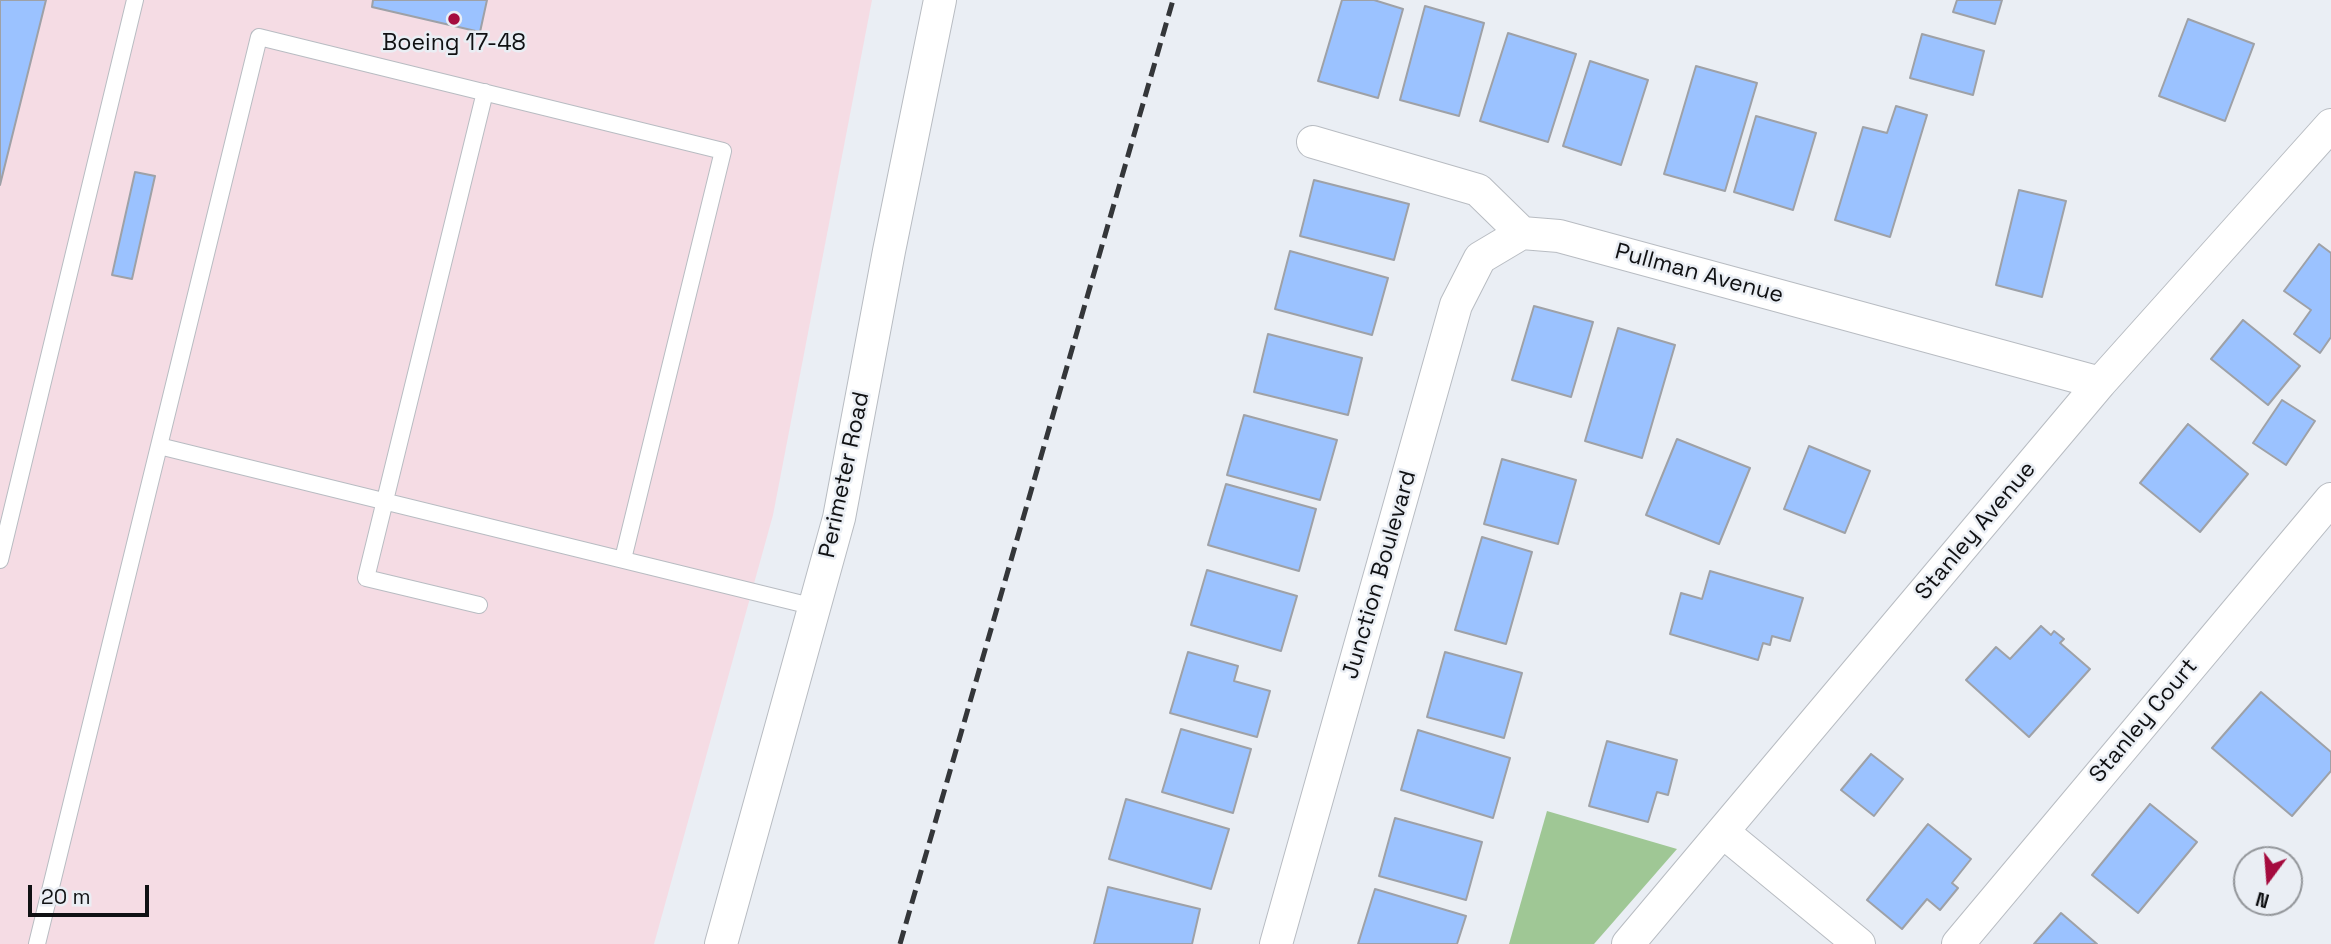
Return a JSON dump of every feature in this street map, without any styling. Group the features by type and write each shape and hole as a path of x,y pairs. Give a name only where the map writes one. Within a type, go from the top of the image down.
{"street":[{"name":"Perimeter Road","path":"721,944 839,518 888,251 940,0"},
{"name":"Stanley Avenue","path":"1628,944 2100,383 2331,125"},
{"path":"1312,142 1478,190 1522,233"},
{"name":"Pullman Avenue","path":"1522,233 1559,236 2100,383"},
{"name":"Junction Boulevard","path":"1276,944 1456,305 1480,258 1522,233"},
{"name":"Stanley Court","path":"1958,944 2331,499"},
{"path":"1723,832 1859,944"}],"lane":[{"path":"0,560 135,0"},
{"path":"37,944 258,37 723,151 624,559"},
{"path":"479,605 366,578 485,92"},
{"path":"159,446 815,607"}],"shaded area":[{"path":"0,0 872,0 773,515 654,944 0,944"}],"green space":[{"path":"1547,811 1677,849 1594,944 1509,944"}],"building":[{"path":"0,0 46,0 0,185"},
{"name":"Boeing 17-48","path":"373,0 487,0 480,32 372,7"},
{"path":"1342,0 1374,0 1403,9 1378,98 1318,81"},
{"path":"1957,0 2002,0 1995,24 1953,12"},
{"path":"1425,6 1484,23 1459,116 1400,100"},
{"path":"2188,19 2254,44 2225,121 2159,96"},
{"path":"1508,33 1576,54 1548,142 1480,121"},
{"path":"1922,34 1984,51 1973,95 1910,78"},
{"path":"1590,61 1648,80 1621,165 1563,146"},
{"path":"1696,66 1757,83 1725,191 1664,174"},
{"path":"1896,106 1927,115 1890,237 1835,220 1863,127 1887,133"},
{"path":"1756,116 1816,133 1793,210 1734,192"},
{"path":"135,172 155,176 132,279 112,275"},
{"path":"1314,180 1409,204 1394,260 1300,236"},
{"path":"2019,190 2066,201 2042,297 1996,285"},
{"path":"2319,244 2331,253 2331,337 2320,353 2294,334 2311,310 2284,291"},
{"path":"1290,251 1388,278 1372,335 1275,309"},
{"path":"1534,306 1593,322 1571,397 1512,380"},
{"path":"2243,320 2300,366 2268,405 2211,359"},
{"path":"1618,328 1675,345 1642,458 1585,441"},
{"path":"1268,334 1362,358 1348,415 1254,392"},
{"path":"2282,400 2315,421 2286,465 2253,443"},
{"path":"1244,415 1337,440 1320,500 1227,475"},
{"path":"2188,424 2248,474 2200,532 2140,483"},
{"path":"1677,439 1750,468 1719,544 1646,515"},
{"path":"1809,446 1870,471 1845,533 1784,509"},
{"path":"1502,459 1576,480 1558,544 1484,524"},
{"path":"1226,484 1316,509 1299,571 1208,545"},
{"path":"1482,537 1532,552 1506,644 1455,630"},
{"path":"1207,570 1297,596 1281,651 1191,625"},
{"path":"1710,571 1803,598 1790,641 1772,636 1770,645 1763,643 1758,660 1670,634 1681,593 1702,599"},
{"path":"2041,626 2051,635 2054,631 2064,639 2060,643 2090,669 2029,737 1966,680 1996,647 2010,659"},
{"path":"1188,652 1238,666 1234,681 1270,691 1257,737 1170,713"},
{"path":"1445,652 1522,673 1504,738 1427,717"},
{"path":"2261,692 2331,752 2331,771 2292,816 2212,748"},
{"path":"1181,729 1251,749 1233,813 1162,792"},
{"path":"1418,730 1510,758 1493,818 1401,790"},
{"path":"1607,741 1677,760 1668,795 1657,792 1648,822 1589,806"},
{"path":"1871,754 1903,779 1874,816 1841,790"},
{"path":"1126,799 1229,829 1211,889 1109,859"},
{"path":"2150,804 2197,842 2138,913 2092,875"},
{"path":"1395,818 1482,842 1466,900 1379,876"},
{"path":"1928,824 1971,859 1952,883 1958,888 1940,910 1927,899 1902,929 1867,900"},
{"path":"1108,887 1200,909 1192,944 1094,944"},
{"path":"1375,889 1466,916 1457,944 1358,944"},
{"path":"2061,913 2097,944 2034,944"}],"railway":[{"path":"900,944 1173,0"}],"place":[{"name":"Boeing 17-48","path":"454,19"}]}
